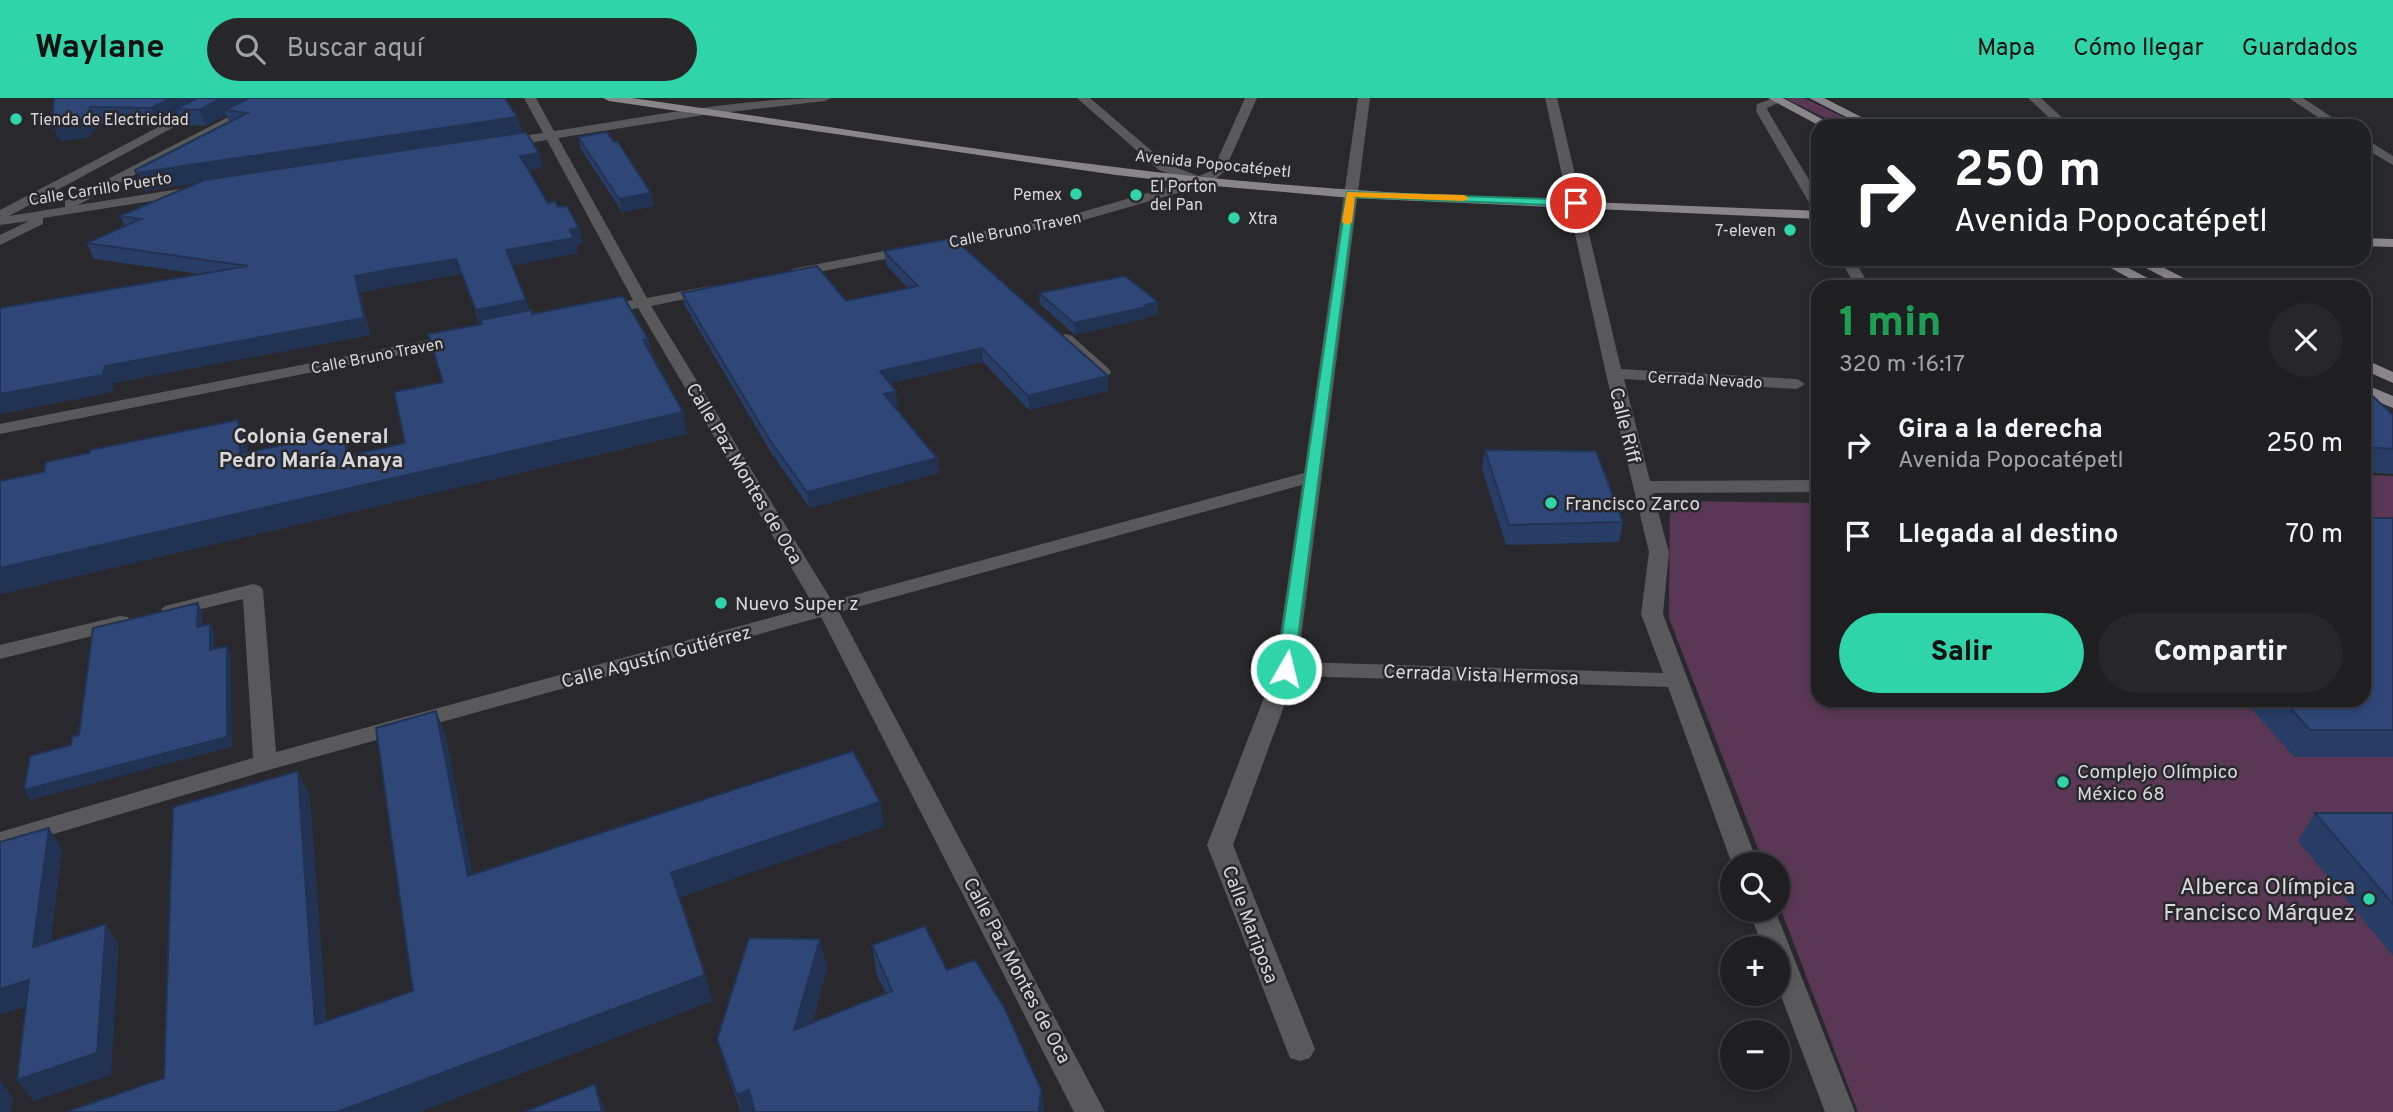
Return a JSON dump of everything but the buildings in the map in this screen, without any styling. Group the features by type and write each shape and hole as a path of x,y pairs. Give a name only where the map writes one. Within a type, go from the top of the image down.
{"main road":[{"name":"Avenida Popocatépetl","path":"609,98 1204,181 1351,194 1811,215"},
{"path":"1815,98 1858,119"},
{"path":"1776,99 1815,119"},
{"path":"2371,242 2393,243"},
{"path":"2117,266 2144,280"},
{"path":"2150,266 2180,280"},
{"path":"2163,266 2192,280"},
{"path":"2371,367 2393,378"},
{"path":"2371,392 2393,403"}],"street":[{"path":"0,215 222,98"},
{"path":"0,241 273,98"},
{"name":"Calle Paz Montes de Oca","path":"530,98 553,135 642,303 827,609 1090,1112"},
{"path":"485,146 825,98"},
{"path":"1083,98 1163,167 1179,175 1204,181 1218,172 1251,98"},
{"name":"Calle Mariposa","path":"1300,1049 1220,845 1286,669 1364,98"},
{"name":"Calle Riff","path":"1551,98 1614,374 1659,552 1652,614 1740,852"},
{"path":"2034,98 2057,119"},
{"path":"2295,98 2328,119"},
{"path":"1776,99 1761,106 1762,111 1811,194"},
{"path":"2371,147 2393,161"},
{"name":"Calle Bruno Traven","path":"778,276 1107,211 1204,181"},
{"name":"Calle Carrillo Puerto","path":"0,221 215,188"},
{"path":"955,240 975,258"},
{"path":"588,314 724,287"},
{"path":"1054,328 1103,372"},
{"name":"Calle Bruno Traven","path":"0,429 479,335"},
{"name":"Cerrada Nevado","path":"1614,374 1797,384"},
{"name":"Calle Agustín Gutiérrez","path":"0,841 265,763 1312,476"},
{"path":"1642,487 1811,486"},
{"path":"0,652 253,590 265,763"},
{"name":"Cerrada Vista Hermosa","path":"1286,669 1675,680"},
{"path":"1790,981 1840,1112"}],"shaded area":[{"path":"1785,98 1804,98 1848,119 1828,119"},
{"name":"Complejo Olímpico México 68","path":"2371,475 2393,476 2393,1112 1858,1112 1786,922 1790,922 1790,852 1759,852 1669,618 1670,501 1811,503 1811,707 2371,707"}],"slow traffic":[{"path":"1347,222 1351,194 1464,198"}],"place":[{"name":"Tienda de Electricidad","path":"16,119"},
{"name":"Pemex","path":"1076,194"},
{"name":"El Porton del Pan","path":"1136,195"},
{"name":"Xtra","path":"1234,218"},
{"name":"7-eleven","path":"1790,230"},
{"name":"Francisco Zarco","path":"1551,503"},
{"name":"Nuevo Super z","path":"721,603"},
{"name":"Complejo Olímpico México 68","path":"2063,782"},
{"name":"Alberca Olímpica Francisco Márquez","path":"2369,899"}],"district":[{"name":"Colonia General Pedro María Anaya","path":"311,448"}],"route":[{"path":"1286,669 1351,194 1576,203"}]}
